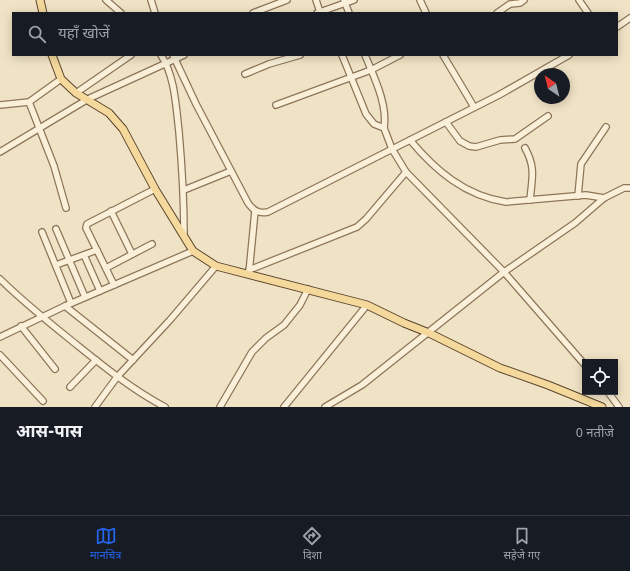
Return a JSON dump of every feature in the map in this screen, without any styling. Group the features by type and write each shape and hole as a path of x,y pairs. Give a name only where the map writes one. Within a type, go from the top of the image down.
{"main road":[{"path":"40,0 43,12"},
{"path":"52,56 61,80 76,93 88,98 109,113 122,129 155,189 193,251 216,266 249,272 366,306 430,333 500,368 548,385 602,407"}],"street":[{"path":"106,0 120,12"},
{"path":"150,0 155,12"},
{"path":"256,12 287,0"},
{"path":"316,0 322,12 345,2 354,0"},
{"path":"420,0 426,12"},
{"path":"499,12 510,4 520,3 524,0"},
{"path":"579,0 587,12"},
{"path":"345,2 349,12"},
{"path":"618,26 630,18"},
{"path":"76,93 131,56"},
{"path":"162,56 166,62 176,100 184,190 184,235"},
{"path":"245,74 269,64 297,56"},
{"path":"342,56 366,114 374,124 384,128"},
{"path":"365,56 383,104 386,119 384,128 392,149 406,172 504,272 582,362"},
{"path":"276,105 371,70 398,56"},
{"path":"444,56 474,107"},
{"path":"0,152 88,98 174,57 248,203 255,210 262,213 268,212 499,95 567,56"},
{"path":"0,105 29,102 61,80"},
{"path":"29,102 54,166 66,208"},
{"path":"446,122 460,141 469,146 476,147 500,140 515,139 548,116"},
{"path":"578,196 581,164 606,127"},
{"path":"410,140 437,170 468,190 495,201 506,202 590,195 604,198"},
{"path":"524,148 532,161 533,168 530,200"},
{"path":"184,190 231,170"},
{"path":"255,210 249,272 357,227 366,219 406,172"},
{"path":"325,407 362,385 430,333 504,272 575,223 604,198 624,188 630,188"},
{"path":"114,285 86,228 87,224 155,189"},
{"path":"111,211 132,254"},
{"path":"56,229 85,297"},
{"path":"42,232 71,303"},
{"path":"106,268 152,244"},
{"path":"56,265 97,250"},
{"path":"0,337 41,316 193,251"},
{"path":"84,255 100,291"},
{"path":"95,407 117,377 170,320 216,266"},
{"path":"0,279 41,316 117,377 146,397 165,407"},
{"path":"220,407 252,352 266,338 284,324 300,305 308,289"},
{"path":"65,306 133,360"},
{"path":"284,407 366,306"},
{"path":"21,326 55,369"},
{"path":"0,355 43,401"},
{"path":"70,387 96,360"},
{"path":"610,395 618,407"}]}
